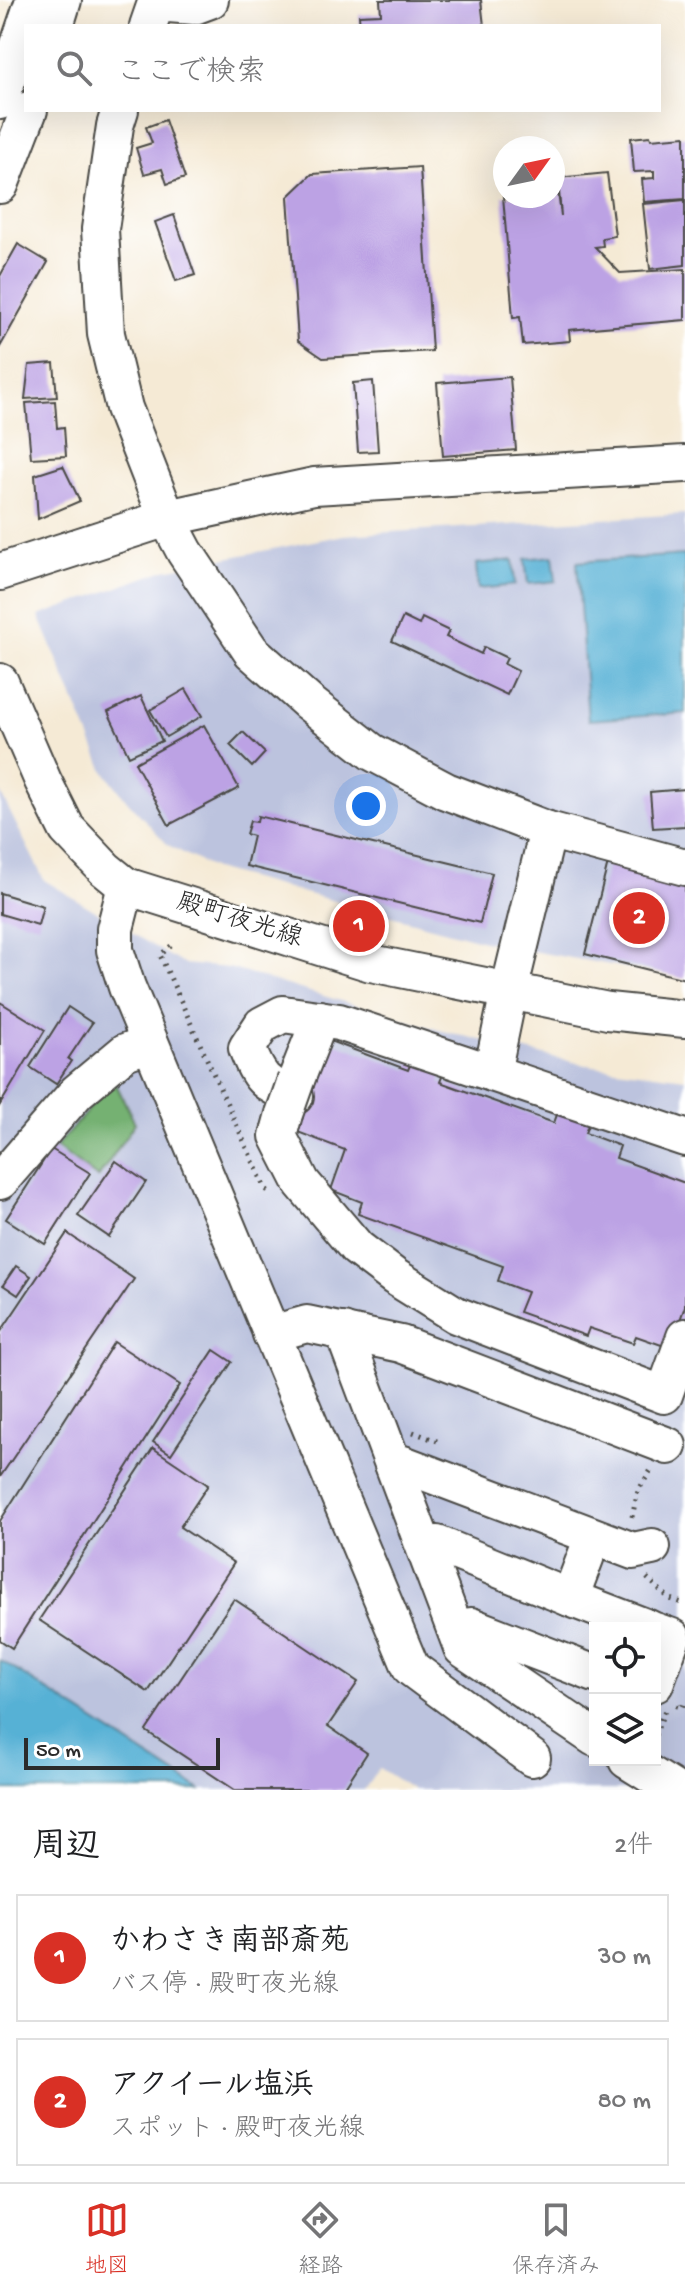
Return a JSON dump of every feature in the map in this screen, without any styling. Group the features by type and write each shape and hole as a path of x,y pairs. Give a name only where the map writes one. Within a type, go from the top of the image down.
{"street":[{"path":"26,24 34,0"},
{"path":"56,24 63,0"},
{"path":"149,24 156,3 194,6 210,0"},
{"path":"0,101 24,30"},
{"path":"0,185 28,112"},
{"path":"119,112 100,229 106,334 124,408 167,518 185,552 251,651 308,702 372,752 446,791 548,830 685,867"},
{"path":"0,572 167,518 314,486 685,464"},
{"name":"殿町夜光線","path":"0,682 67,829 126,886 371,963 608,1011 685,1019"},
{"path":"492,1073 548,830"},
{"path":"126,886 115,929 115,950 150,1043 411,1668 532,1758"},
{"path":"292,1097 273,1088 257,1074 247,1048 262,1025 283,1014 339,1022 685,1138"},
{"path":"320,1019 278,1136 302,1183 357,1248 395,1277 456,1315 664,1395 685,1337"},
{"path":"0,1181 77,1092 125,1052 150,1043"},
{"path":"271,1334 307,1324 401,1344 660,1457"},
{"path":"343,1331 462,1648 589,1734"},
{"path":"394,1466 403,1464 633,1551 652,1547"},
{"path":"570,1598 593,1537"},
{"path":"426,1550 437,1544 632,1622"},
{"path":"456,1630 471,1626 589,1672"},
{"path":"637,1766 675,1790"}],"path":[{"path":"632,1517 638,1491 660,1457"}],"shaded area":[{"path":"685,514 685,978 503,946 214,869 168,845 104,771 39,616 165,570 344,535"},
{"path":"0,792 44,880 183,964 229,968 439,1030 586,1065 685,1078 685,1790 413,1790 379,1768 364,1790 200,1790 0,1660"}],"green space":[{"path":"114,1080 135,1123 98,1178 56,1147"}],"water":[{"path":"685,555 685,713 588,720 577,562"},
{"path":"553,556 556,581 528,584 525,559"},
{"path":"513,560 515,585 478,589 476,564"},
{"path":"0,1660 200,1790 0,1790"}],"building":[{"path":"380,0 481,0 484,24 360,24 359,15 381,14"},
{"path":"165,120 185,178 167,184 162,169 144,174 136,148 152,143 146,127"},
{"path":"650,136 651,139 685,136 685,199 644,202 642,179 654,178 654,171 634,172 631,138"},
{"path":"420,167 432,351 323,358 298,341 288,197 312,174"},
{"path":"607,173 615,236 602,238 603,246 595,247 620,273 685,269 685,320 569,330 570,341 523,345 520,317 513,318 504,208 560,208 561,216 560,208 565,208 565,177"},
{"path":"685,200 685,265 650,269 643,204"},
{"path":"174,215 195,275 176,281 155,222"},
{"path":"18,244 48,262 0,347 0,276"},
{"path":"54,363 57,397 25,399 29,365"},
{"path":"510,377 516,450 443,456 437,383"},
{"path":"373,381 378,451 358,452 353,383"},
{"path":"55,401 57,428 64,427 66,456 31,458 26,403"},
{"path":"63,466 80,501 38,519 35,475"},
{"path":"403,617 419,625 422,618 449,631 446,637 481,654 484,647 507,658 504,664 518,671 507,695 392,641"},
{"path":"186,689 202,716 166,737 150,710"},
{"path":"141,696 162,741 129,756 108,712"},
{"path":"204,725 239,788 169,825 135,763"},
{"path":"243,732 265,753 252,767 230,745"},
{"path":"685,789 685,826 653,828 650,792"},
{"path":"258,816 492,873 480,923 246,866 253,836 246,834 250,821 257,822"},
{"path":"608,863 685,883 685,979 585,954"},
{"path":"0,893 43,906 38,925 0,914"},
{"path":"0,1002 45,1030 0,1105"},
{"path":"68,1007 92,1023 56,1084 30,1067"},
{"path":"327,1040 408,1070 413,1058 445,1069 440,1082 554,1123 559,1109 590,1120 585,1133 620,1146 616,1158 685,1183 685,1306 670,1348 636,1336 633,1343 589,1328 586,1336 519,1312 527,1292 498,1281 503,1266 358,1214 362,1202 331,1190 345,1150 295,1131"},
{"path":"51,1149 90,1173 45,1244 6,1219"},
{"path":"116,1161 146,1182 109,1237 78,1216"},
{"path":"67,1233 134,1279 0,1477 0,1333"},
{"path":"16,1266 31,1276 18,1295 3,1285"},
{"path":"114,1342 180,1385 12,1648 0,1640 0,1521"},
{"path":"214,1350 232,1362 171,1454 153,1442"},
{"path":"153,1448 208,1485 180,1527 234,1563 148,1692 39,1620"},
{"path":"234,1599 358,1682 328,1726 367,1753 343,1790 235,1790 146,1731"}],"place":[{"name":"アクイール塩浜","path":"639,918"},
{"name":"かわさき南部斎苑","path":"359,926"}]}
